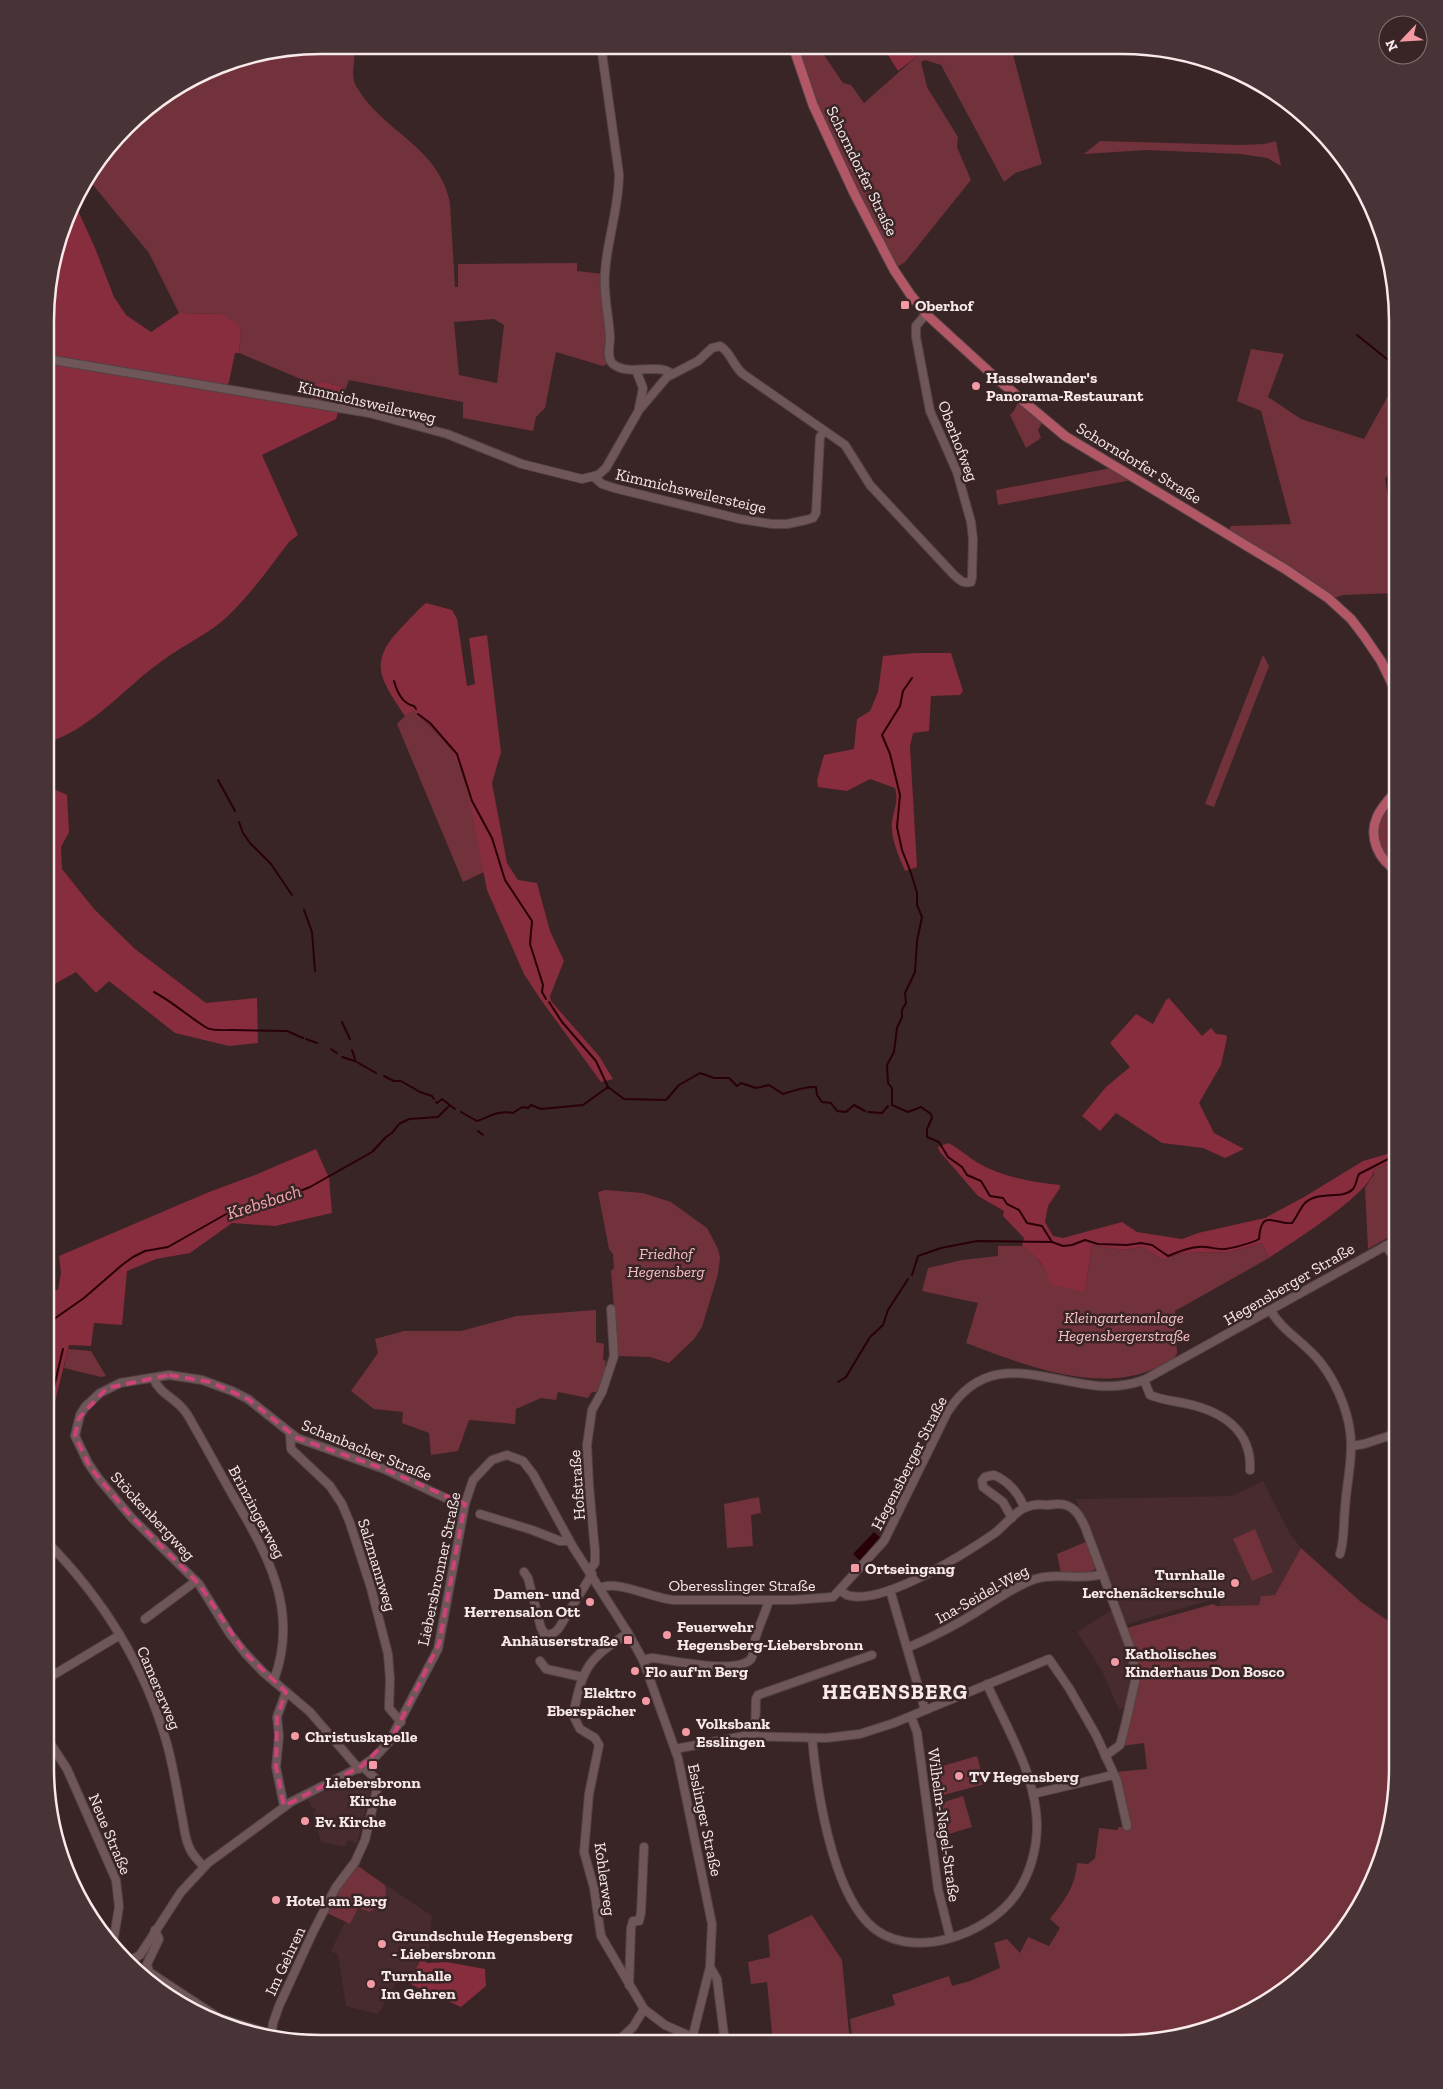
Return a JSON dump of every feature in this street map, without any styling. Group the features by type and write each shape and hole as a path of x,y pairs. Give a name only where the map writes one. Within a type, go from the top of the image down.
{"main road":[{"name":"Schorndorfer Straße","path":"796,54 814,105 854,193 894,270 926,314 996,378 1064,436 1286,568 1328,598 1351,619 1381,661 1389,677"},
{"path":"1389,800 1378,814 1374,826 1374,835 1380,855 1389,865"}],"street":[{"path":"602,54 619,174 617,200 605,273 609,356 611,362 617,366 636,370 666,369 672,374"},
{"name":"Oberhofweg","path":"824,431 848,448 870,484 954,575 964,582 971,582 973,539 971,522 957,472 930,411 918,350 915,328 926,314"},
{"path":"594,477 601,473 611,462 639,410 672,374 698,362 712,348 720,346 725,349 736,367 744,374 824,431"},
{"name":"Kimmichsweilerweg","path":"54,360 343,407 436,431 531,467 579,478 594,477"},
{"path":"636,370 643,388 639,410"},
{"name":"Kimmichsweilersteige","path":"594,477 602,484 614,488 740,519 775,524 796,523 811,519 816,513 820,437 824,431"},
{"name":"Hegensberger Straße","path":"841,1591 884,1541 947,1413 956,1400 970,1388 994,1376 1018,1372 1098,1386 1125,1386 1144,1380 1389,1244"},
{"path":"1385,1246 1389,1251"},
{"name":"Hofstraße","path":"591,1573 595,1563 595,1551 587,1444 591,1413 614,1356 611,1309"},
{"path":"1271,1310 1280,1324 1314,1354 1331,1378 1346,1413 1352,1446 1344,1510 1344,1541 1340,1554"},
{"name":"Schanbacher Straße","path":"153,1378 177,1376 202,1380 220,1386 254,1403 290,1434 309,1443 384,1469 454,1502 465,1504"},
{"name":"Stöckenbergweg","path":"153,1378 120,1383 100,1392 81,1413 76,1436 88,1463 99,1480 132,1518 196,1580 241,1648 261,1671 310,1712 361,1767"},
{"name":"Brinzingerweg","path":"153,1378 159,1390 177,1401 187,1414 270,1564 278,1589 283,1617 281,1656 274,1680"},
{"path":"1144,1380 1150,1395 1207,1410 1230,1423 1243,1438 1249,1449 1250,1470"},
{"name":"Salzmannweg","path":"290,1434 289,1444 292,1451 330,1486 342,1504 350,1523 371,1588 388,1654 390,1679 389,1708 400,1722"},
{"path":"1352,1446 1389,1436"},
{"name":"Liebersbronner Straße","path":"284,1806 361,1767 382,1749 400,1722 440,1644 465,1504 473,1480 489,1462 500,1456 515,1457 526,1463 569,1541 591,1573"},
{"path":"1012,1518 1004,1502 983,1487 982,1482 985,1477 994,1475 1006,1483 1020,1498 1024,1508"},
{"name":"Oberesslinger Straße","path":"600,1588 612,1585 669,1599 769,1600 830,1598 841,1591 853,1596 890,1590 957,1559 996,1532 1024,1508 1043,1504 1067,1506 1078,1514 1103,1574"},
{"path":"480,1514 560,1541 569,1541"},
{"name":"Camererweg","path":"54,1550 87,1586 120,1635 140,1672 158,1715 173,1769 187,1842 192,1853 204,1867"},
{"path":"524,1572 528,1578 539,1624 545,1634"},
{"path":"531,1643 545,1634 551,1634 559,1628 591,1573"},
{"name":"Esslinger Straße","path":"591,1573 643,1660 675,1749 710,1913 712,1946 710,1967 693,2035"},
{"path":"1103,1574 1131,1650 1136,1674 1121,1743 1116,1749 1105,1756"},
{"name":"Ina-Seidel-Weg","path":"907,1648 950,1628 1011,1590 1030,1581 1052,1575 1092,1577 1103,1574"},
{"path":"145,1619 196,1580"},
{"path":"890,1590 925,1710"},
{"path":"643,1660 652,1658 716,1666 734,1665 748,1660 752,1657 756,1634 769,1600"},
{"path":"540,1661 546,1669 582,1677 598,1654 628,1633"},
{"path":"54,1675 120,1635"},
{"path":"755,1736 756,1700 758,1695 872,1655"},
{"path":"675,1749 755,1736 812,1738 854,1735 882,1728 1050,1659 1086,1715 1117,1781 1127,1826"},
{"name":"Kohlerweg","path":"582,1677 573,1715 580,1730 598,1741 599,1752 588,1794 584,1852 594,1888 601,1936 644,2009 665,2025 683,2035"},
{"path":"812,1738 818,1789 825,1826 843,1879 863,1918 883,1935 900,1942 923,1943 950,1937 971,1930 990,1920 1010,1903 1029,1871 1036,1841 1033,1794 1017,1747 987,1684"},
{"path":"134,1959 140,1955 181,1892 204,1867 284,1806 276,1767 279,1736 278,1715 286,1692"},
{"name":"Wilhelm-Nagel-Straße","path":"910,1716 916,1732 940,1896 950,1937"},
{"name":"Neue Straße","path":"54,1749 67,1769 116,1880 119,1907 114,1937"},
{"name":"Im Gehren","path":"272,2031 279,2006 317,1924 337,1884 355,1862 368,1834 378,1784 376,1779 361,1767"},
{"path":"1033,1794 1113,1774"},
{"name":"Kohlerweg","path":"629,1984 631,1928 633,1921 639,1920 641,1913 644,1847"},
{"path":"156,1930 159,1939 146,1966 149,1972 205,2009"},
{"path":"710,1967 717,1979 724,2035"},
{"path":"624,2035 633,2027 644,2009"}],"highlighted area":[{"path":"169,1375 210,1382 248,1399 297,1438 384,1469 465,1504 439,1644 394,1734 362,1766 284,1806 276,1767 277,1717 286,1692 245,1653 199,1584 127,1512 90,1467 75,1436 79,1418 107,1388"}],"shaded area":[{"path":"887,54 914,54 916,57 898,71"},
{"path":"78,210 114,297 126,315 151,332 179,313 221,314 237,323 241,328 239,353 235,353 229,382 224,391 310,403 315,385 320,381 346,388 336,419 262,455 298,535 289,542 252,590 228,616 162,661 93,718 63,737 54,740 54,303 63,252"},
{"path":"426,603 452,610 457,619 467,686 475,684 469,638 487,635 501,752 492,783 507,863 518,880 537,883 550,931 564,961 550,996 551,1001 599,1056 613,1079 601,1082 524,974 487,890 462,772 450,748 414,711 405,716 384,682 381,662 384,651 390,640"},
{"path":"915,653 951,653 963,691 960,695 931,696 929,731 913,733 910,746 917,867 905,871 895,846 892,830 892,820 896,805 895,788 870,779 847,791 818,787 817,780 824,755 854,749 857,719 870,711 878,692 883,656"},
{"path":"54,789 67,795 69,832 61,847 62,869 94,909 135,949 206,1003 257,998 258,1043 229,1046 175,1033 109,981 96,993 76,972 54,984"},
{"path":"1169,998 1202,1036 1211,1028 1216,1034 1226,1035 1221,1065 1199,1103 1214,1133 1244,1149 1225,1158 1203,1148 1162,1143 1116,1113 1100,1131 1082,1116 1106,1087 1130,1067 1110,1043 1136,1014 1153,1024 1166,1000"},
{"path":"948,1143 978,1163 997,1172 1028,1180 1060,1185 1048,1206 1045,1222 1053,1236 1063,1238 1122,1222 1137,1232 1182,1239 1198,1233 1265,1218 1363,1161 1389,1154 1389,1163 1374,1169 1370,1179 1346,1204 1269,1258 1262,1243 1230,1252 1183,1253 1166,1258 1160,1258 1142,1247 1122,1250 1092,1245 1085,1292 1049,1284 1044,1267 1032,1253 1022,1246 1024,1238 1003,1216 1004,1211 978,1196 940,1152 938,1147"},
{"path":"316,1149 329,1178 332,1213 275,1226 232,1223 190,1253 156,1259 127,1271 122,1325 94,1323 91,1346 69,1345 54,1406 54,1291 58,1290 61,1273 59,1256 209,1192"},
{"path":"1263,1481 1289,1532 1301,1548 1275,1595 1261,1596 1259,1605 1220,1606 1219,1600 1215,1599 1127,1624 1122,1621 1076,1499 1232,1496"},
{"path":"874,1532 880,1537 860,1561 853,1554"},
{"name":"Katholisches Kinderhaus Don Bosco","path":"1113,1609 1134,1666 1128,1705 1119,1710 1102,1671 1077,1632"},
{"path":"360,1777 369,1782 371,1789 357,1844 348,1840 345,1847 321,1842 313,1813 316,1810 312,1808 308,1799"},
{"name":"Grundschule Hegensberg - Liebersbronn","path":"385,1884 432,1916 427,1963 421,1960 410,1981 399,1977 379,2013 376,2014 346,2006 338,1955 331,1951 345,1922 350,1923 358,1907 386,1890"},
{"path":"421,1959 427,1963 447,1962 485,1969 486,1986 461,2007 412,1985 410,1981"}],"green space":[{"path":"303,54 354,54 353,78 358,89 382,118 423,154 435,168 444,184 450,203 455,287 458,287 458,264 577,263 577,271 603,274 609,363 603,366 556,352 545,408 536,417 533,431 463,418 463,402 349,380 346,388 320,381 315,385 239,353 241,328 221,314 179,313 149,253 93,182 109,158 132,132 158,109 203,81 235,68 269,59","holes":["494,319 504,325 497,383 459,375 454,322"]},
{"path":"799,54 823,54 843,83 851,85 864,103 916,57 914,54 1013,54 1042,164 1015,173 1004,182 941,65 925,60 921,62 927,87 958,137 957,147 971,180 905,262 897,267 846,168 816,104"},
{"path":"1100,141 1240,145 1264,144 1276,141 1281,166 1267,158 1241,154 1147,150 1084,154"},
{"path":"1251,349 1284,354 1268,397 1301,419 1364,439 1389,394 1389,473 1385,479 1389,502 1389,593 1343,595 1334,598 1308,579 1230,531 1232,526 1291,524 1261,411 1237,401"},
{"path":"1017,404 1020,404 1042,423 1038,430 1041,438 1026,448 1010,415"},
{"path":"1111,468 1132,480 998,505 996,490"},
{"path":"1263,655 1269,666 1214,807 1205,804"},
{"path":"414,711 449,747 463,774 468,790 484,872 463,882 397,724"},
{"path":"1389,807 1389,859 1381,849 1378,840 1378,831"},
{"path":"1389,1163 1389,1237 1368,1249 1365,1188 1374,1174 1374,1169"},
{"name":"Friedhof Hegensberg","path":"605,1190 643,1193 671,1202 707,1228 718,1249 720,1258 718,1274 702,1327 694,1339 669,1363 650,1357 618,1356 611,1271 614,1268 613,1254 609,1249 598,1192"},
{"name":"Kleingartenanlage Hegensbergerstraße","path":"1262,1243 1269,1258 1175,1311 1177,1354 1173,1360 1133,1376 1109,1378 1060,1374 1011,1360 966,1343 978,1303 922,1291 928,1268 962,1260 998,1256 998,1246 1022,1246 1031,1251 1049,1274 1085,1292 1092,1245 1122,1250 1142,1247 1160,1258 1183,1253 1230,1252"},
{"path":"596,1310 596,1342 604,1344 603,1360 606,1361 605,1366 607,1367 597,1392 592,1392 588,1398 558,1392 556,1400 541,1398 516,1409 515,1424 469,1420 458,1451 431,1455 429,1433 402,1423 403,1412 374,1409 351,1391 378,1353 375,1339 404,1331 461,1331 516,1316"},
{"path":"68,1349 91,1351 106,1376 101,1377 64,1368"},
{"path":"759,1497 761,1513 751,1515 753,1546 727,1548 724,1504"},
{"path":"1255,1529 1273,1572 1252,1581 1233,1539"},
{"path":"1088,1541 1097,1566 1091,1572 1086,1573 1061,1573 1057,1554"},
{"path":"1301,1548 1361,1602 1389,1621 1389,1786 1384,1820 1375,1854 1362,1886 1334,1931 1311,1957 1285,1980 1240,2008 1208,2021 1157,2033 1140,2035 852,2035 850,2019 895,2005 892,1995 949,1976 952,1986 970,1981 1000,1968 994,1943 1007,1939 1020,1953 1028,1937 1049,1946 1060,1928 1050,1919 1072,1886 1077,1863 1088,1864 1095,1858 1099,1828 1117,1830 1119,1827 1124,1827 1116,1772 1147,1769 1144,1743 1122,1746 1138,1678 1127,1628 1213,1604 1217,1606 1259,1605 1261,1596 1275,1595"},
{"name":"TV Hegensberg","path":"977,1756 985,1784 940,1796 932,1769"},
{"name":"TV Hegensberg","path":"963,1796 972,1827 949,1834 941,1803"},
{"path":"358,1866 385,1885 386,1894 381,1904 370,1912 358,1908 350,1924 327,1913 342,1886"},
{"path":"812,1915 842,1960 849,2035 772,2035 767,1982 751,1984 748,1962 770,1957 768,1935"}],"waterway":[{"path":"1357,335 1389,361"},
{"path":"912,678 903,691 900,706 882,735 890,754 900,795 897,827 902,850 917,893 917,905 922,917 917,941 915,972 905,993 906,1003 897,1028 894,1052 887,1065 888,1083 892,1088 892,1105 908,1112 921,1107 931,1114 932,1118 927,1129 927,1137 939,1142 948,1157 962,1167 967,1175 981,1181 990,1196 1003,1198 1007,1204 1019,1210 1027,1223 1042,1226 1052,1242 1063,1246 1085,1240 1098,1244 1127,1245 1141,1243 1152,1245 1168,1256 1182,1250 1194,1248 1233,1248 1259,1239 1260,1229 1266,1220 1292,1223 1303,1205 1311,1199 1349,1192 1353,1189 1359,1174 1389,1159"},
{"path":"394,681 401,697 416,709"},
{"path":"418,714 430,723 457,754 472,801 492,838 505,880 532,921 530,944 543,985 542,992 546,999"},
{"path":"218,780 235,811"},
{"path":"239,822 243,833 250,843 271,864 292,895"},
{"path":"304,910 312,932 315,971"},
{"path":"154,992 209,1029 287,1031 303,1038"},
{"path":"549,1002 562,1022 596,1061 608,1087"},
{"path":"342,1022 350,1039"},
{"path":"306,1039 317,1043"},
{"path":"331,1049 337,1053"},
{"path":"352,1050 355,1059"},
{"path":"342,1057 355,1061 376,1073"},
{"name":"Krebsbach","path":"461,1112 477,1121 499,1113 513,1113 522,1107 528,1108 531,1105 541,1109 583,1105 608,1087 624,1099 666,1100 679,1085 700,1073 714,1078 729,1078 737,1086 741,1083 756,1088 769,1085 783,1094 803,1088 816,1087 817,1095 822,1102 831,1103 837,1111 846,1112 854,1105 865,1111"},
{"path":"384,1076 394,1081 401,1081 420,1092 432,1096 434,1099"},
{"path":"436,1102 442,1099 455,1109"},
{"name":"Krebsbach","path":"54,1319 84,1298 133,1257 145,1251 168,1247 235,1209 265,1205 310,1187 372,1152 399,1124 409,1119 438,1117 449,1106"},
{"name":"Krebsbach","path":"868,1112 882,1113 888,1106"},
{"path":"478,1131 483,1135"},
{"path":"912,1275 918,1256 941,1248 977,1241 1052,1242"},
{"path":"838,1382 846,1377 870,1337 883,1325 888,1310 908,1279"},
{"path":"54,1387 63,1349"}],"place":[{"name":"Oberhof","path":"905,305"},
{"name":"Hasselwander's Panorama-Restaurant","path":"976,386"},
{"name":"Ortseingang","path":"855,1568"},
{"name":"Turnhalle Lerchenäckerschule","path":"1235,1583"},
{"name":"Damen- und Herrensalon Ott","path":"590,1602"},
{"name":"Feuerwehr Hegensberg-Liebersbronn","path":"667,1635"},
{"name":"Anhäuserstraße","path":"628,1640"},
{"name":"Katholisches Kinderhaus Don Bosco","path":"1115,1662"},
{"name":"Flo auf'm Berg","path":"635,1671"},
{"name":"Elektro Eberspächer","path":"646,1701"},
{"name":"Volksbank Esslingen","path":"686,1732"},
{"name":"Christuskapelle","path":"295,1736"},
{"name":"Liebersbronn Kirche","path":"373,1765"},
{"name":"TV Hegensberg","path":"959,1776"},
{"name":"Ev. Kirche","path":"305,1821"},
{"name":"Hotel am Berg","path":"276,1900"},
{"name":"Grundschule Hegensberg - Liebersbronn","path":"382,1944"},
{"name":"Turnhalle Im Gehren","path":"371,1984"}],"district":[{"name":"HEGENSBERG","path":"895,1691"}]}
